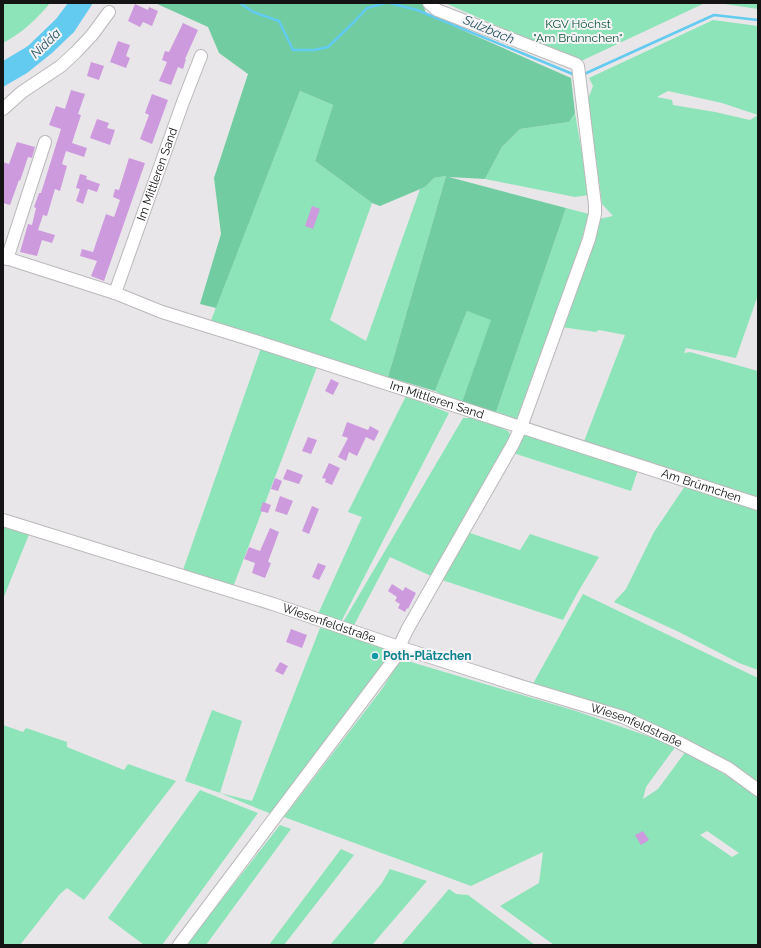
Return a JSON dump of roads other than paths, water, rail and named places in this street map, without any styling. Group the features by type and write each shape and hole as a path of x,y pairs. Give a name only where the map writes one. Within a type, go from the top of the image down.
{"street":[{"path":"179,945 398,654 399,647 406,630 513,444 521,427 589,239 595,214 594,187 579,74 576,64 437,10 429,3"},
{"path":"3,110 22,92 61,66 76,52 92,35 108,12"},
{"name":"Im Mittleren Sand","path":"115,294 183,102 201,56"},
{"name":"Im Mittleren Sand","path":"45,142 5,258 115,294 162,312 644,467"},
{"name":"Am Brünnchen","path":"644,467 758,504"},
{"name":"Wiesenfeldstraße","path":"3,520 274,604 530,690 623,717 680,743 728,768 758,790"}],"water":[{"name":"Nidda","path":"68,3 93,3 74,32 52,53 27,73 3,87 3,61 28,46 56,19"}],"waterway":[{"name":"Sulzbach","path":"240,3 253,12 279,21 293,50 314,50 328,47 367,8 386,3"},
{"name":"Sulzbach","path":"389,3 417,10 575,75"},
{"name":"Sulzbach","path":"582,75 714,15 758,20"}],"place":[{"name":"Poth-Plätzchen","path":"375,656"}],"park label":[{"name":"KGV Höchst \"Am Brünnchen\"","path":"578,31"}]}
